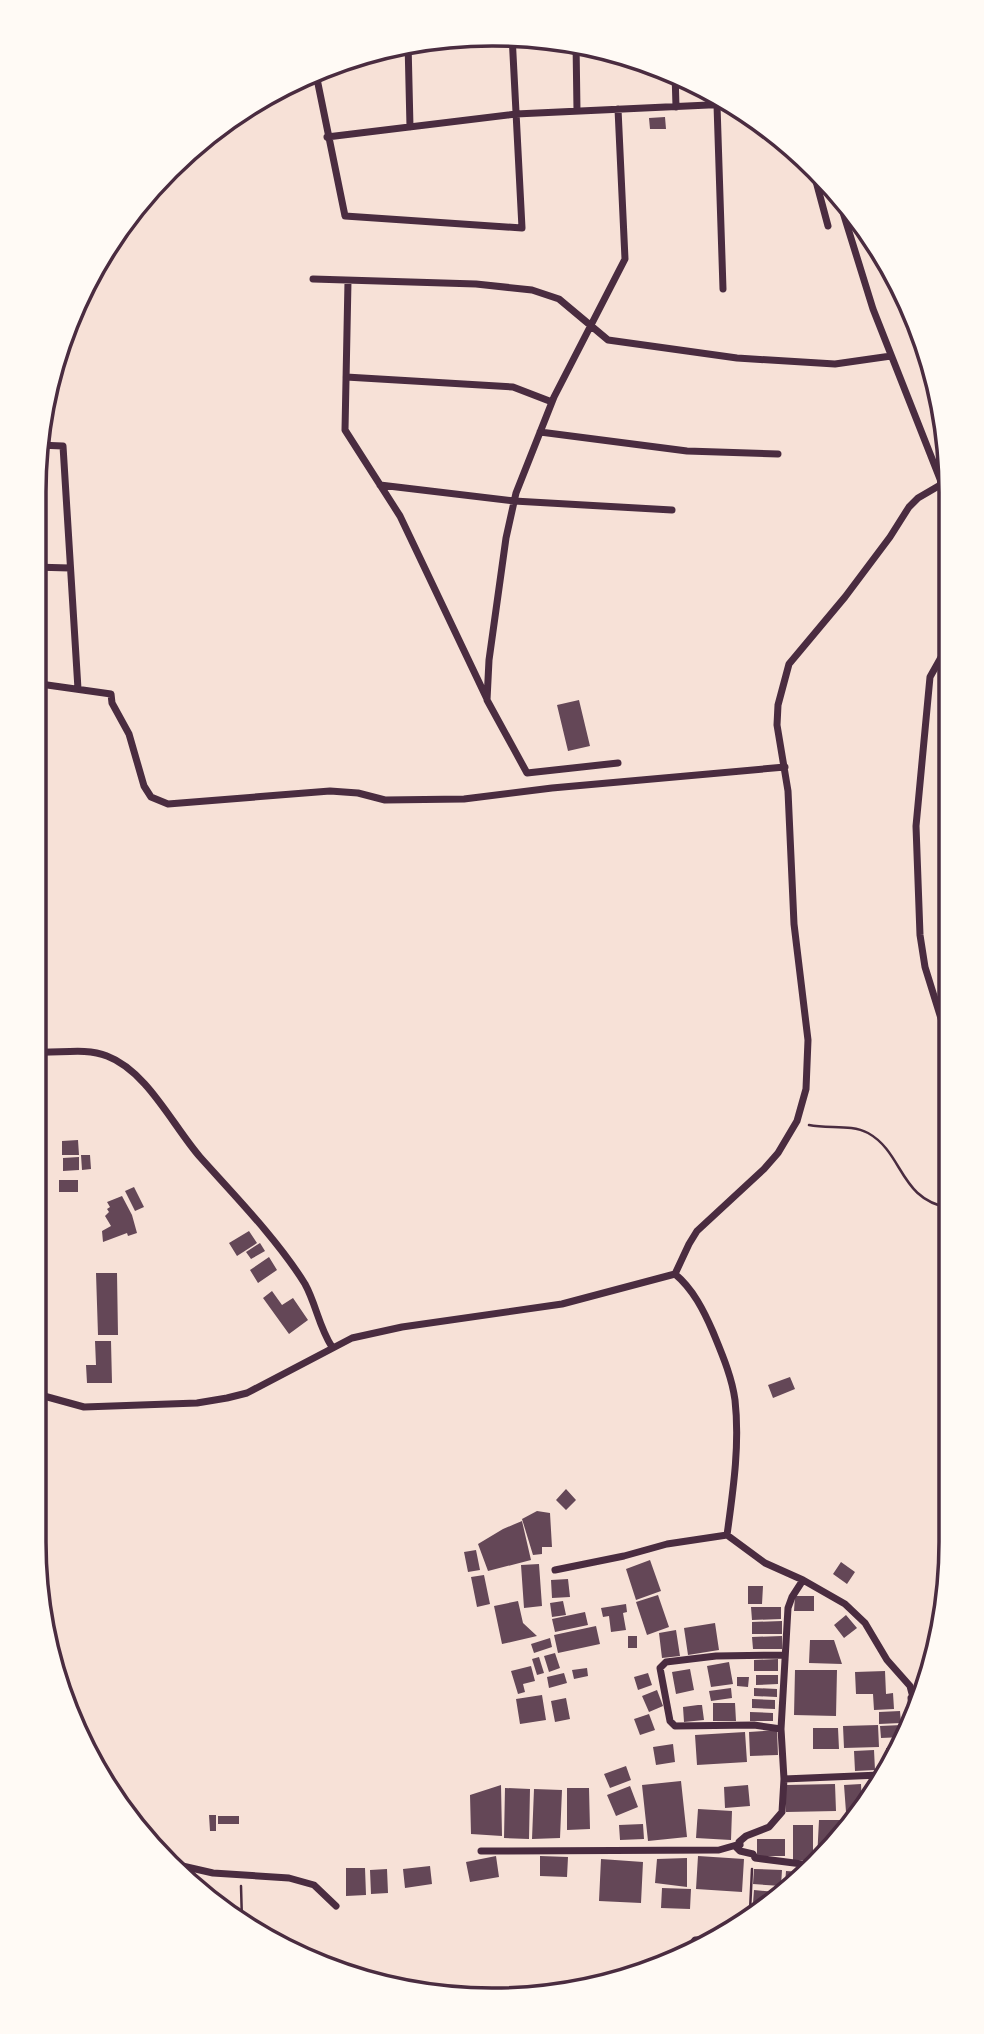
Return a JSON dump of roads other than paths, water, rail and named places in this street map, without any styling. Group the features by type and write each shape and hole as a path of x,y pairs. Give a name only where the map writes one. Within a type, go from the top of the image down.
{"street":[{"path":"317,81 345,216 522,228 513,46"},
{"path":"408,53 410,127"},
{"path":"576,54 577,111"},
{"path":"675,85 676,107"},
{"path":"327,137 516,114 715,105"},
{"path":"717,106 723,289"},
{"path":"487,700 489,660 506,538 514,501 552,402 625,259 618,109"},
{"path":"817,186 828,226"},
{"path":"845,219 873,309 938,475"},
{"path":"313,279 476,284 532,290 559,299 608,340 737,358 835,364 891,356"},
{"path":"348,281 345,430 400,516 487,700 527,773 618,763"},
{"path":"346,377 513,387 552,402"},
{"path":"540,432 687,451 778,454"},
{"path":"48,445 63,446 78,689"},
{"path":"380,485 514,501 672,510"},
{"path":"675,1274 697,1231 778,1153 797,1121 806,1089 808,1040 794,924 788,791 776,725 778,705 789,664 845,597 909,507 918,498 939,486"},
{"path":"46,567 70,568"},
{"path":"939,660 930,677 916,827 920,935 925,967 939,1012"},
{"path":"46,685 111,694 112,704 129,734 144,786 150,797 168,804 330,791 358,793 385,800 464,799 552,788 785,767"},
{"path":"46,1053 106,1055 134,1073 306,1286 323,1333 332,1347"},
{"path":"46,1397 85,1407 102,1408 197,1403 228,1398 247,1392 352,1338 402,1327 562,1304 675,1274"},
{"path":"675,1274 694,1296 708,1321 723,1357 734,1399 734,1488 727,1535"},
{"path":"555,1570 667,1544 727,1535 765,1563 803,1580 845,1604 858,1615 887,1660 910,1686 912,1694"},
{"path":"801,1864 755,1858 753,1854 740,1851 736,1847 746,1836 769,1827 780,1817 784,1779 781,1728 784,1655 789,1608 792,1597 803,1580"},
{"path":"781,1728 754,1725 675,1726 670,1721 660,1668 666,1662 716,1656 784,1655"},
{"path":"910,1686 911,1697"},
{"path":"784,1779 872,1775"},
{"path":"481,1851 719,1850 740,1844"},
{"path":"186,1867 213,1873 289,1878 314,1885 336,1906"}]}
